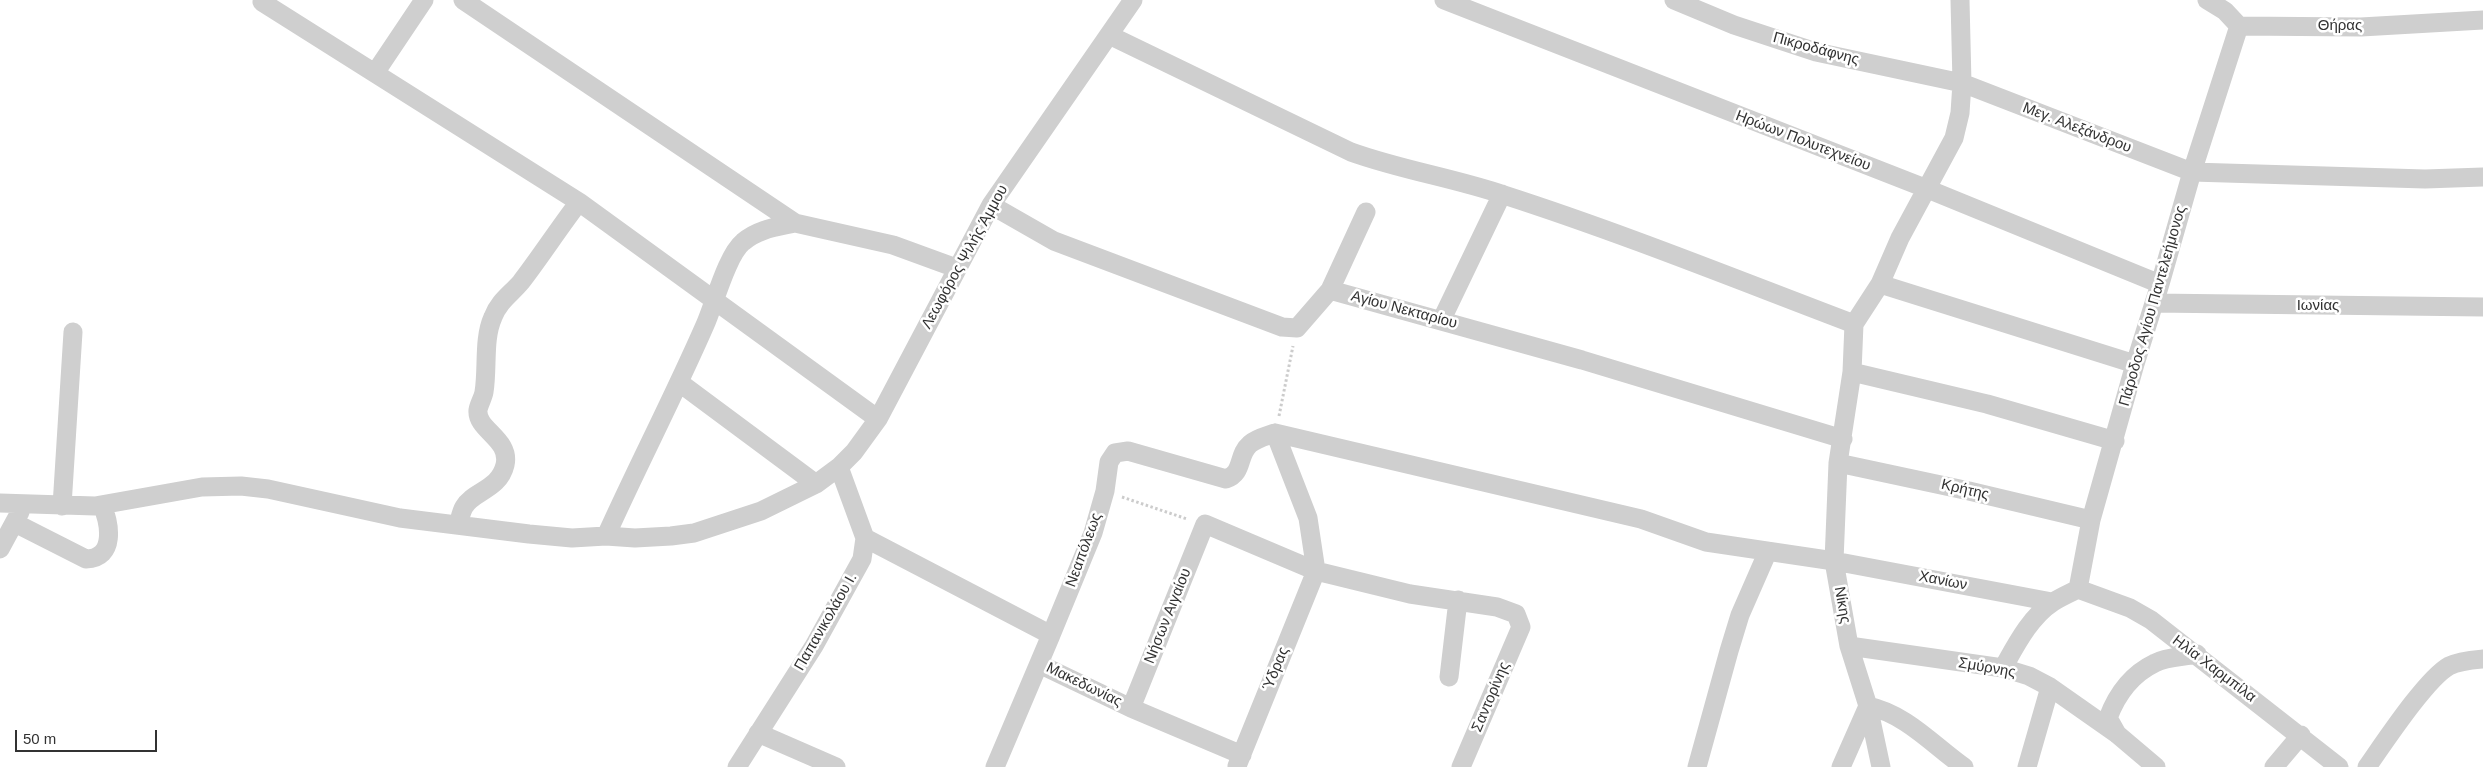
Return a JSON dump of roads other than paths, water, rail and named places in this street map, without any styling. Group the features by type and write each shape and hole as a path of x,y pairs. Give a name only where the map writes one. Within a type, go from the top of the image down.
{"street":[{"path":"374,73 424,0"},
{"path":"464,0 796,223 894,245 956,268"},
{"name":"Λεωφόρος Ψιλής Άμμου","path":"0,503 62,506 102,505 202,487 241,486 268,489 400,518 572,538 606,536 635,538 694,533 761,511 816,484 839,467 854,452 878,419 956,268 991,205 1134,0"},
{"name":"Ηρώων Πολυτεχνείου","path":"1444,0 1925,188 2160,284"},
{"name":"Πικροδάφνης","path":"1674,0 1734,25 1816,52 1962,83"},
{"path":"1109,35 1350,152 1388,165 1502,194 1620,235 1854,324 1880,284 1925,188 1954,138 1960,113 1962,83 1960,0"},
{"path":"2207,0 2225,5 2239,26"},
{"path":"262,2 579,202 878,419"},
{"name":"Θήρας","path":"2239,26 2361,27 2483,20"},
{"name":"Πάροδος Αγίου Παντελεήμονος","path":"2078,589 2092,520 2135,364 2192,172 2239,26"},
{"name":"Μεγ. Αλεξάνδρου","path":"1962,83 2192,172 2425,179 2483,177"},
{"path":"1442,319 1502,194"},
{"path":"458,525 464,506 485,492 499,477 505,463 504,449 494,434 482,424 478,410 484,392 492,318 502,299 520,283 579,202"},
{"name":"Αγίου Νεκταρίου","path":"991,205 1054,242 1271,324 1297,328 1330,290 1442,319 1843,439"},
{"path":"1330,290 1366,212"},
{"path":"606,536 640,461 680,382 716,302 733,256 741,243 760,231 796,223"},
{"path":"1880,284 2135,364"},
{"name":"Ιωνίας","path":"2154,303 2483,308"},
{"name":"Νίκης","path":"1854,324 1852,372 1838,463 1834,561 1849,646 1868,706 1881,767"},
{"path":"62,506 73,332"},
{"path":"1852,372 1987,404 2115,441"},
{"path":"680,382 816,484"},
{"path":"1275,433 1308,518 1316,572 1410,594 1458,600 1449,677"},
{"name":"Νεαπόλεως","path":"1052,635 1093,533 1105,492 1108,462 1114,454 1128,451 1226,479 1233,477 1238,471 1243,452 1249,445 1275,433"},
{"name":"Χανίων","path":"1275,433 1641,519 1706,542 1834,561 2052,602"},
{"name":"Κρήτης","path":"1838,463 2092,520"},
{"path":"839,467 865,538 1052,635"},
{"path":"0,549 15,524 23,504"},
{"path":"15,524 86,559 95,559 102,554 108,545 107,517 102,505"},
{"name":"Νήσων Αιγαίου","path":"1130,708 1205,524 1316,572"},
{"name":"Παπανικολάου Ι.","path":"738,767 814,646 862,559 865,538"},
{"path":"1697,767 1740,615 1768,551"},
{"name":"Ύδρας","path":"1239,761 1316,572"},
{"path":"2003,668 2022,635 2052,602 2078,589"},
{"name":"Ηλία Χαρμπίλα","path":"2078,589 2130,608 2151,620 2301,735 2339,767"},
{"name":"Σαντορίνης","path":"1458,600 1497,607 1516,614 1521,627 1461,767"},
{"name":"Μακεδωνίας","path":"1052,635 1039,664 1239,761"},
{"name":"Σμύρνης","path":"1849,646 2003,668 2029,676 2050,687 2117,734 2156,767"},
{"path":"2117,734 2108,718 2115,698 2133,678 2156,662 2197,654"},
{"path":"2367,767 2391,732 2440,672 2459,662 2483,659"},
{"path":"995,767 1039,664"},
{"path":"2027,767 2050,687"},
{"path":"1841,767 1868,706 1884,710 1902,718 1964,767"},
{"path":"758,733 802,760 836,767"},
{"path":"2274,767 2301,735"}]}
